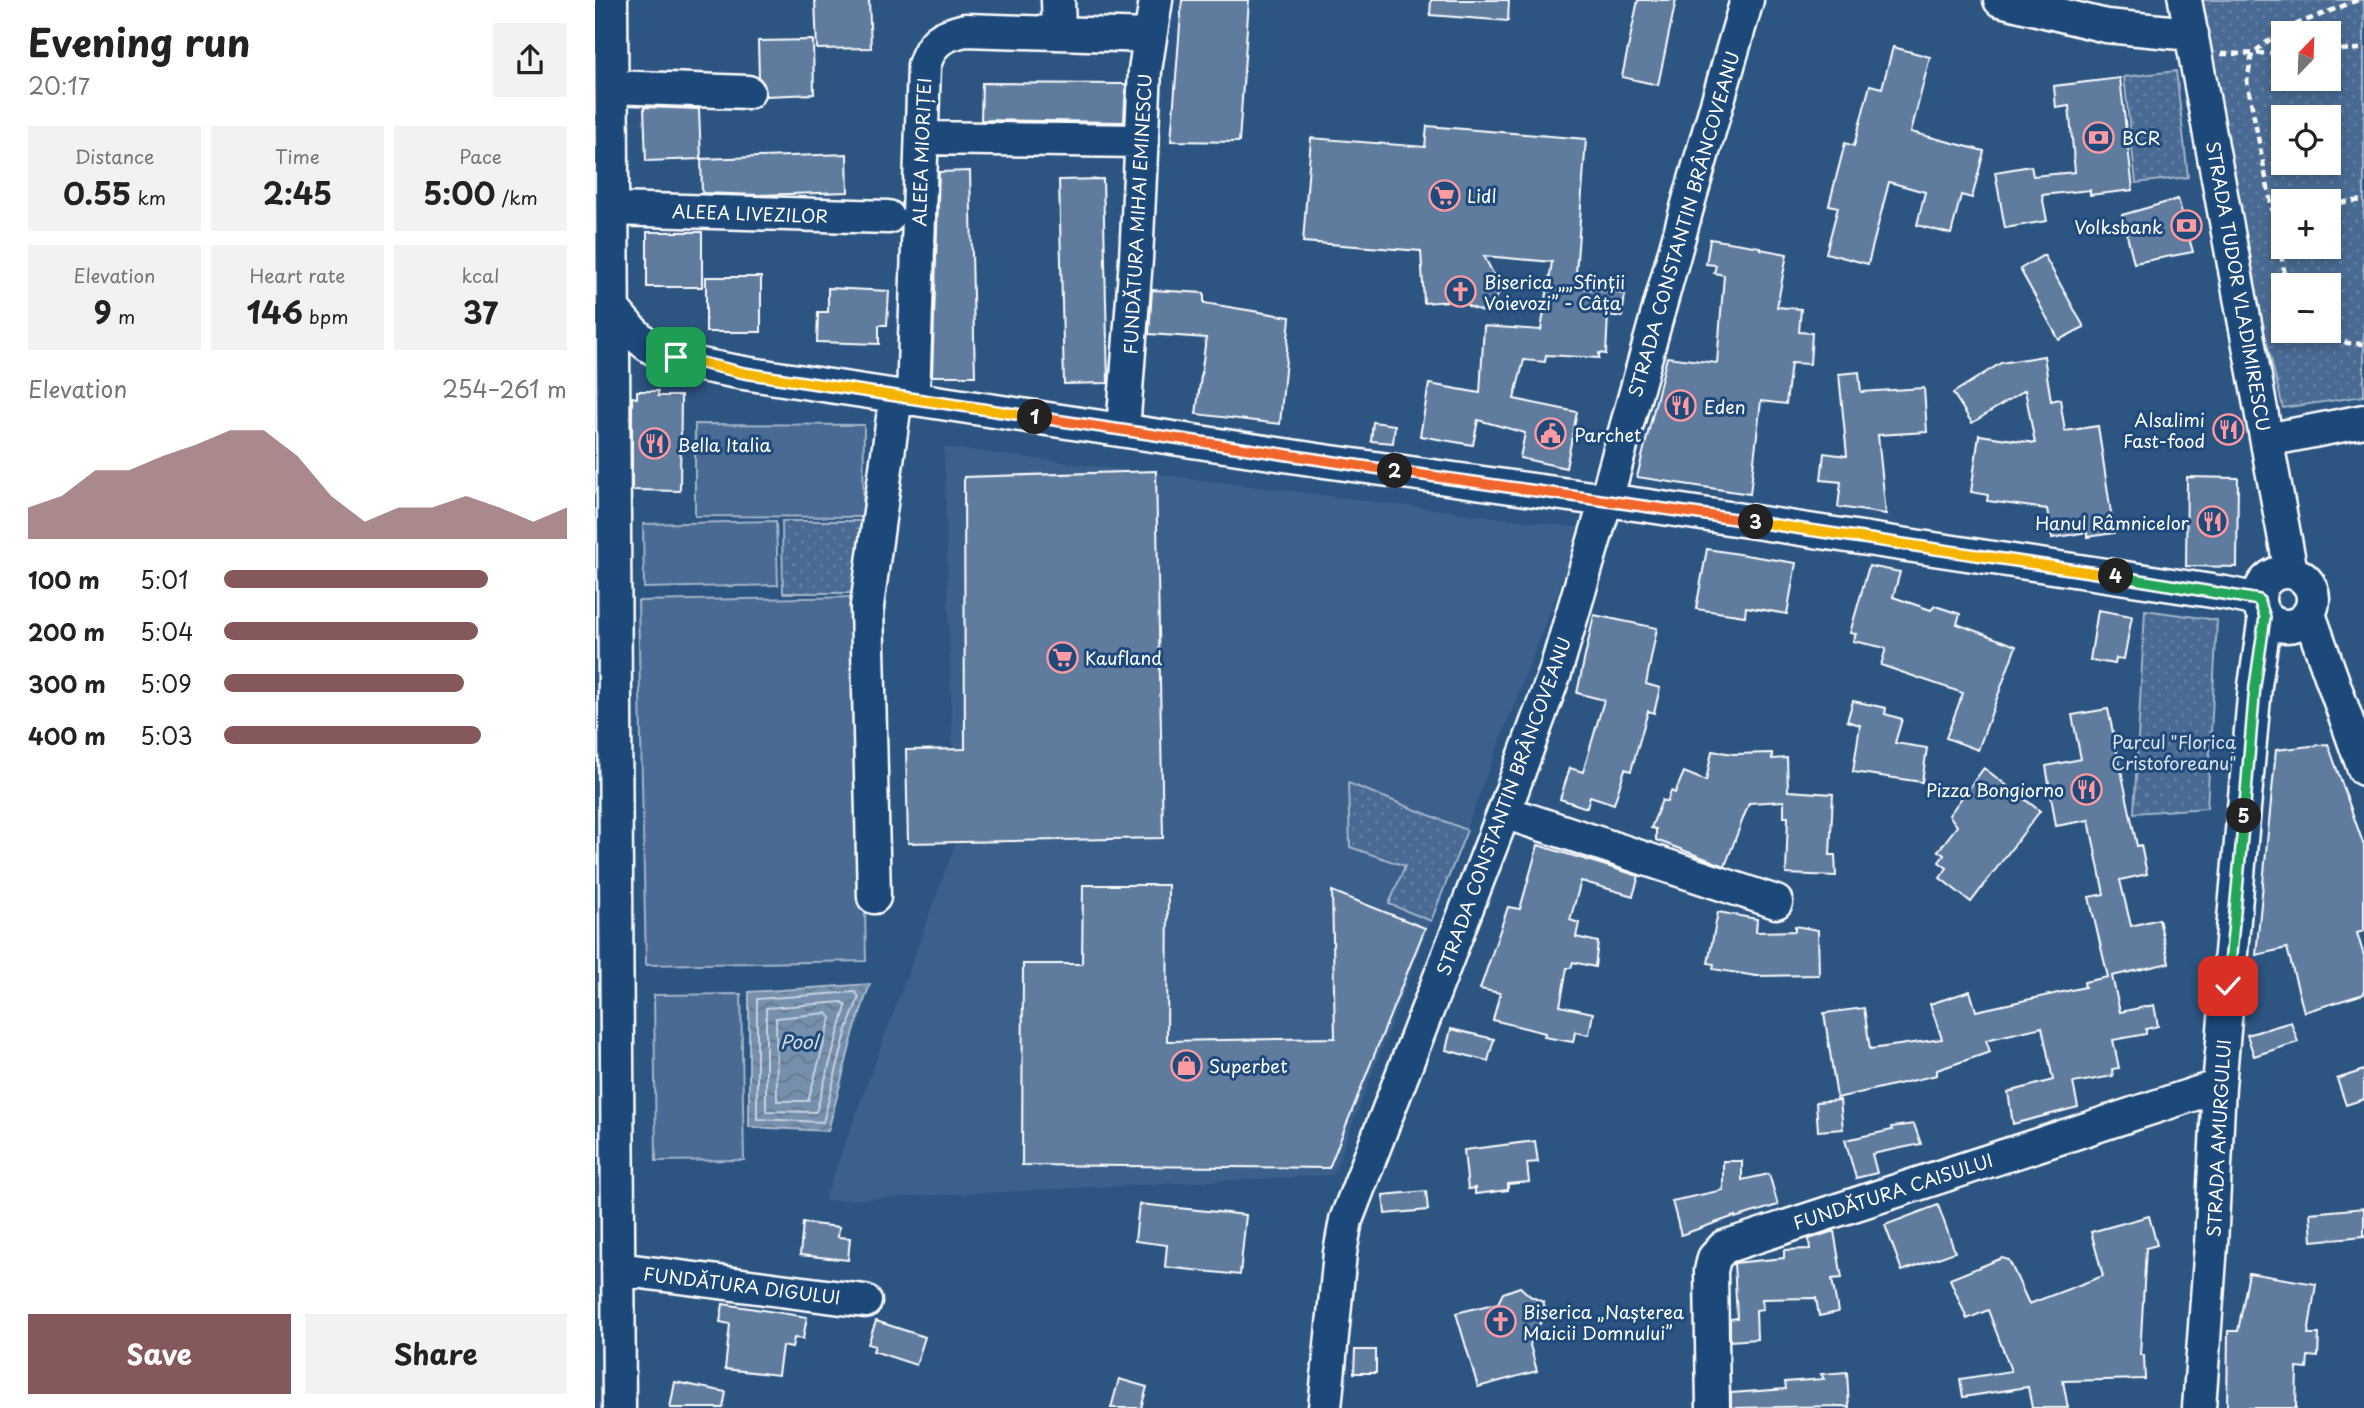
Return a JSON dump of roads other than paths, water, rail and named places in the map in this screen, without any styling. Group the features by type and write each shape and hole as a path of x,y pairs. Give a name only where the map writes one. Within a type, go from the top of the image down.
{"street":[{"path":"611,0 619,1408"},
{"path":"1058,0 1059,32"},
{"name":"FUNDĂTURA MIHAI EMINESCU","path":"1123,430 1145,70 1156,0"},
{"name":"STRADA CONSTANTIN BRÂNCOVEANU","path":"1325,1408 1340,1253 1346,1220 1555,673 1747,0"},
{"path":"2000,0 2194,44"},
{"name":"STRADA TUDOR VLADIMIRESCU","path":"2185,0 2291,572"},
{"name":"ALEEA MIORIȚEI","path":"874,897 867,606 904,397 922,138 924,65 930,47 946,34 965,30 1150,36"},
{"path":"613,87 748,92"},
{"path":"922,138 1142,141"},
{"name":"ALEEA LIVEZILOR","path":"613,209 888,217"},
{"path":"614,310 634,334 650,347 676,357 744,373 2198,589 2262,608 2276,624 2288,626 2300,622 2309,614 2313,602 2312,590 2305,580 2291,572 2280,572 2270,577 2262,586 2262,608"},
{"path":"2267,440 2364,421"},
{"name":"STRADA AMURGULUI","path":"2199,1408 2219,1086 2262,608"},
{"path":"2309,614 2364,769"},
{"path":"1504,812 1776,902"},
{"name":"FUNDĂTURA CAISULUI","path":"1713,1408 1711,1271 1714,1258 1724,1247 2219,1086"},
{"name":"FUNDĂTURA DIGULUI","path":"618,1269 865,1301"}],"water":[{"name":"Pool","path":"870,984 854,1031 828,1131 749,1127 749,992"}],"place":[{"name":"BCR","path":"2099,137"},
{"name":"Lidl","path":"1444,195"},
{"name":"Volksbank","path":"2186,226"},
{"name":"Biserica „„Sfinții Voievozi” - Câța","path":"1461,291"},
{"name":"Eden","path":"1681,406"},
{"name":"Alsalimi Fast-food","path":"2228,429"},
{"name":"Parchet","path":"1551,434"},
{"name":"Bella Italia","path":"654,444"},
{"name":"Hanul Râmnicelor","path":"2212,522"},
{"name":"Kaufland","path":"1062,657"},
{"name":"Pizza Bongiorno","path":"2087,789"},
{"name":"Superbet","path":"1186,1065"},
{"name":"Biserica „Nașterea Maicii Domnului”","path":"1500,1321"}],"park label":[{"name":"Parcul \"Florica Cristoforeanu\"","path":"2174,751"}]}
